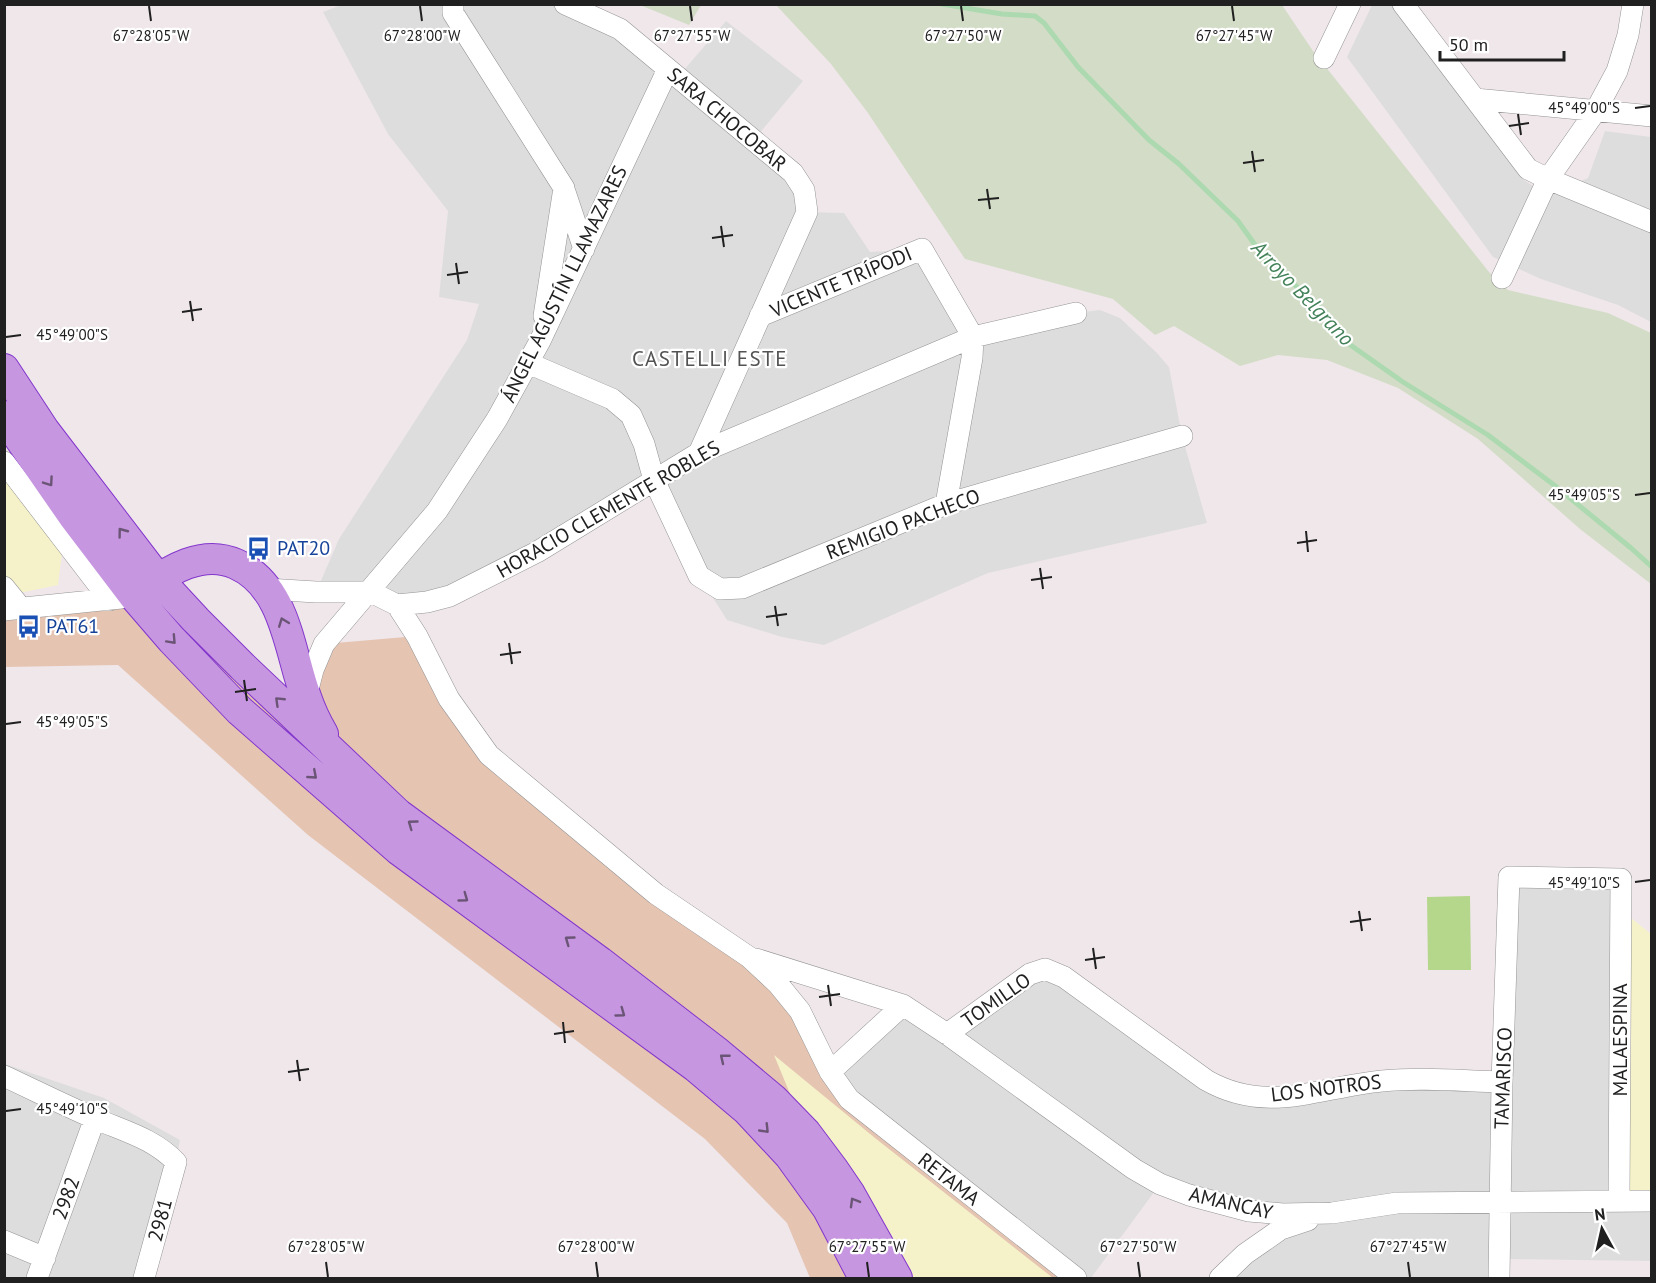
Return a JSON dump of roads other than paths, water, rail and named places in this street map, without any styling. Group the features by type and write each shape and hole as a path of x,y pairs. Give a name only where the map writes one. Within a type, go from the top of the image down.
{"highway":[{"path":"4,369 44,430 158,579 243,667 398,814 600,962 718,1053 773,1099 806,1132 833,1169 850,1194 891,1270"},
{"path":"4,416 11,456 122,598 172,640 240,711 399,850 696,1067 747,1110 789,1155 828,1209 864,1278"},
{"path":"122,598 177,567 194,561 228,561 244,568 267,589 278,611 291,643 306,698 321,732 337,756"}],"street":[{"name":"SARA CHOCOBAR","path":"565,4 620,29 793,173 804,190 807,212"},
{"path":"1324,58 1350,4"},
{"path":"1403,4 1528,169 1652,222"},
{"path":"1502,278 1548,179 1595,111 1617,71 1628,35 1633,4"},
{"path":"453,9 564,188 584,249"},
{"name":"ÁNGEL AGUSTÍN LLAMAZARES","path":"306,698 313,670 324,644 371,592 437,511 497,419 540,341 668,69"},
{"path":"1475,99 1652,116"},
{"path":"540,341 564,188"},
{"name":"VICENTE TRÍPODI","path":"699,453 807,212"},
{"name":"VICENTE TRÍPODI","path":"760,316 922,249 973,337"},
{"name":"HORACIO CLEMENTE ROBLES","path":"398,605 427,602 465,590 537,552 699,453 973,337 1076,313"},
{"path":"946,504 972,358 973,337"},
{"path":"528,363 612,399 631,415 644,444 654,480"},
{"name":"REMIGIO PACHECO","path":"654,480 699,576 720,589 742,588 946,504 1182,436"},
{"path":"4,587 13,609 122,598"},
{"path":"267,589 371,592 398,605 417,636 449,699 489,754 656,894 749,957"},
{"name":"TAMARISCO","path":"1498,1278 1509,877 1621,879"},
{"name":"MALAESPINA","path":"1619,1200 1621,879"},
{"name":"AMANCAY","path":"749,957 903,1005 947,1034 1134,1169 1160,1184 1189,1195 1249,1211 1284,1215 1332,1213 1397,1203 1619,1200 1652,1202"},
{"name":"RETAMA","path":"749,957 778,984 800,1011 830,1072 849,1099 1076,1278"},
{"name":"LOS NOTROS","path":"1045,969 1064,977 1206,1080 1225,1090 1280,1098 1357,1084 1416,1078 1502,1082"},
{"name":"TOMILLO","path":"947,1034 1030,974 1045,969"},
{"path":"830,1072 903,1005"},
{"path":"4,1076 95,1118"},
{"name":"2981","path":"95,1118 142,1137 164,1149 176,1162 144,1278"},
{"name":"2982","path":"37,1278 95,1118"},
{"path":"1220,1278 1245,1254 1281,1229 1332,1213"},
{"path":"4,1241 45,1258"}],"waterway":[{"name":"Arroyo Belgrano","path":"942,4 1002,14 1035,16 1044,23 1078,67 1149,140 1179,164 1238,221 1263,256 1329,316 1349,344 1403,382 1488,435 1554,485 1652,567"}],"place":[{"name":"PAT20","path":"259,548"},
{"name":"PAT61","path":"28,626"}],"district":[{"name":"CASTELLI ESTE","path":"710,358"}]}
